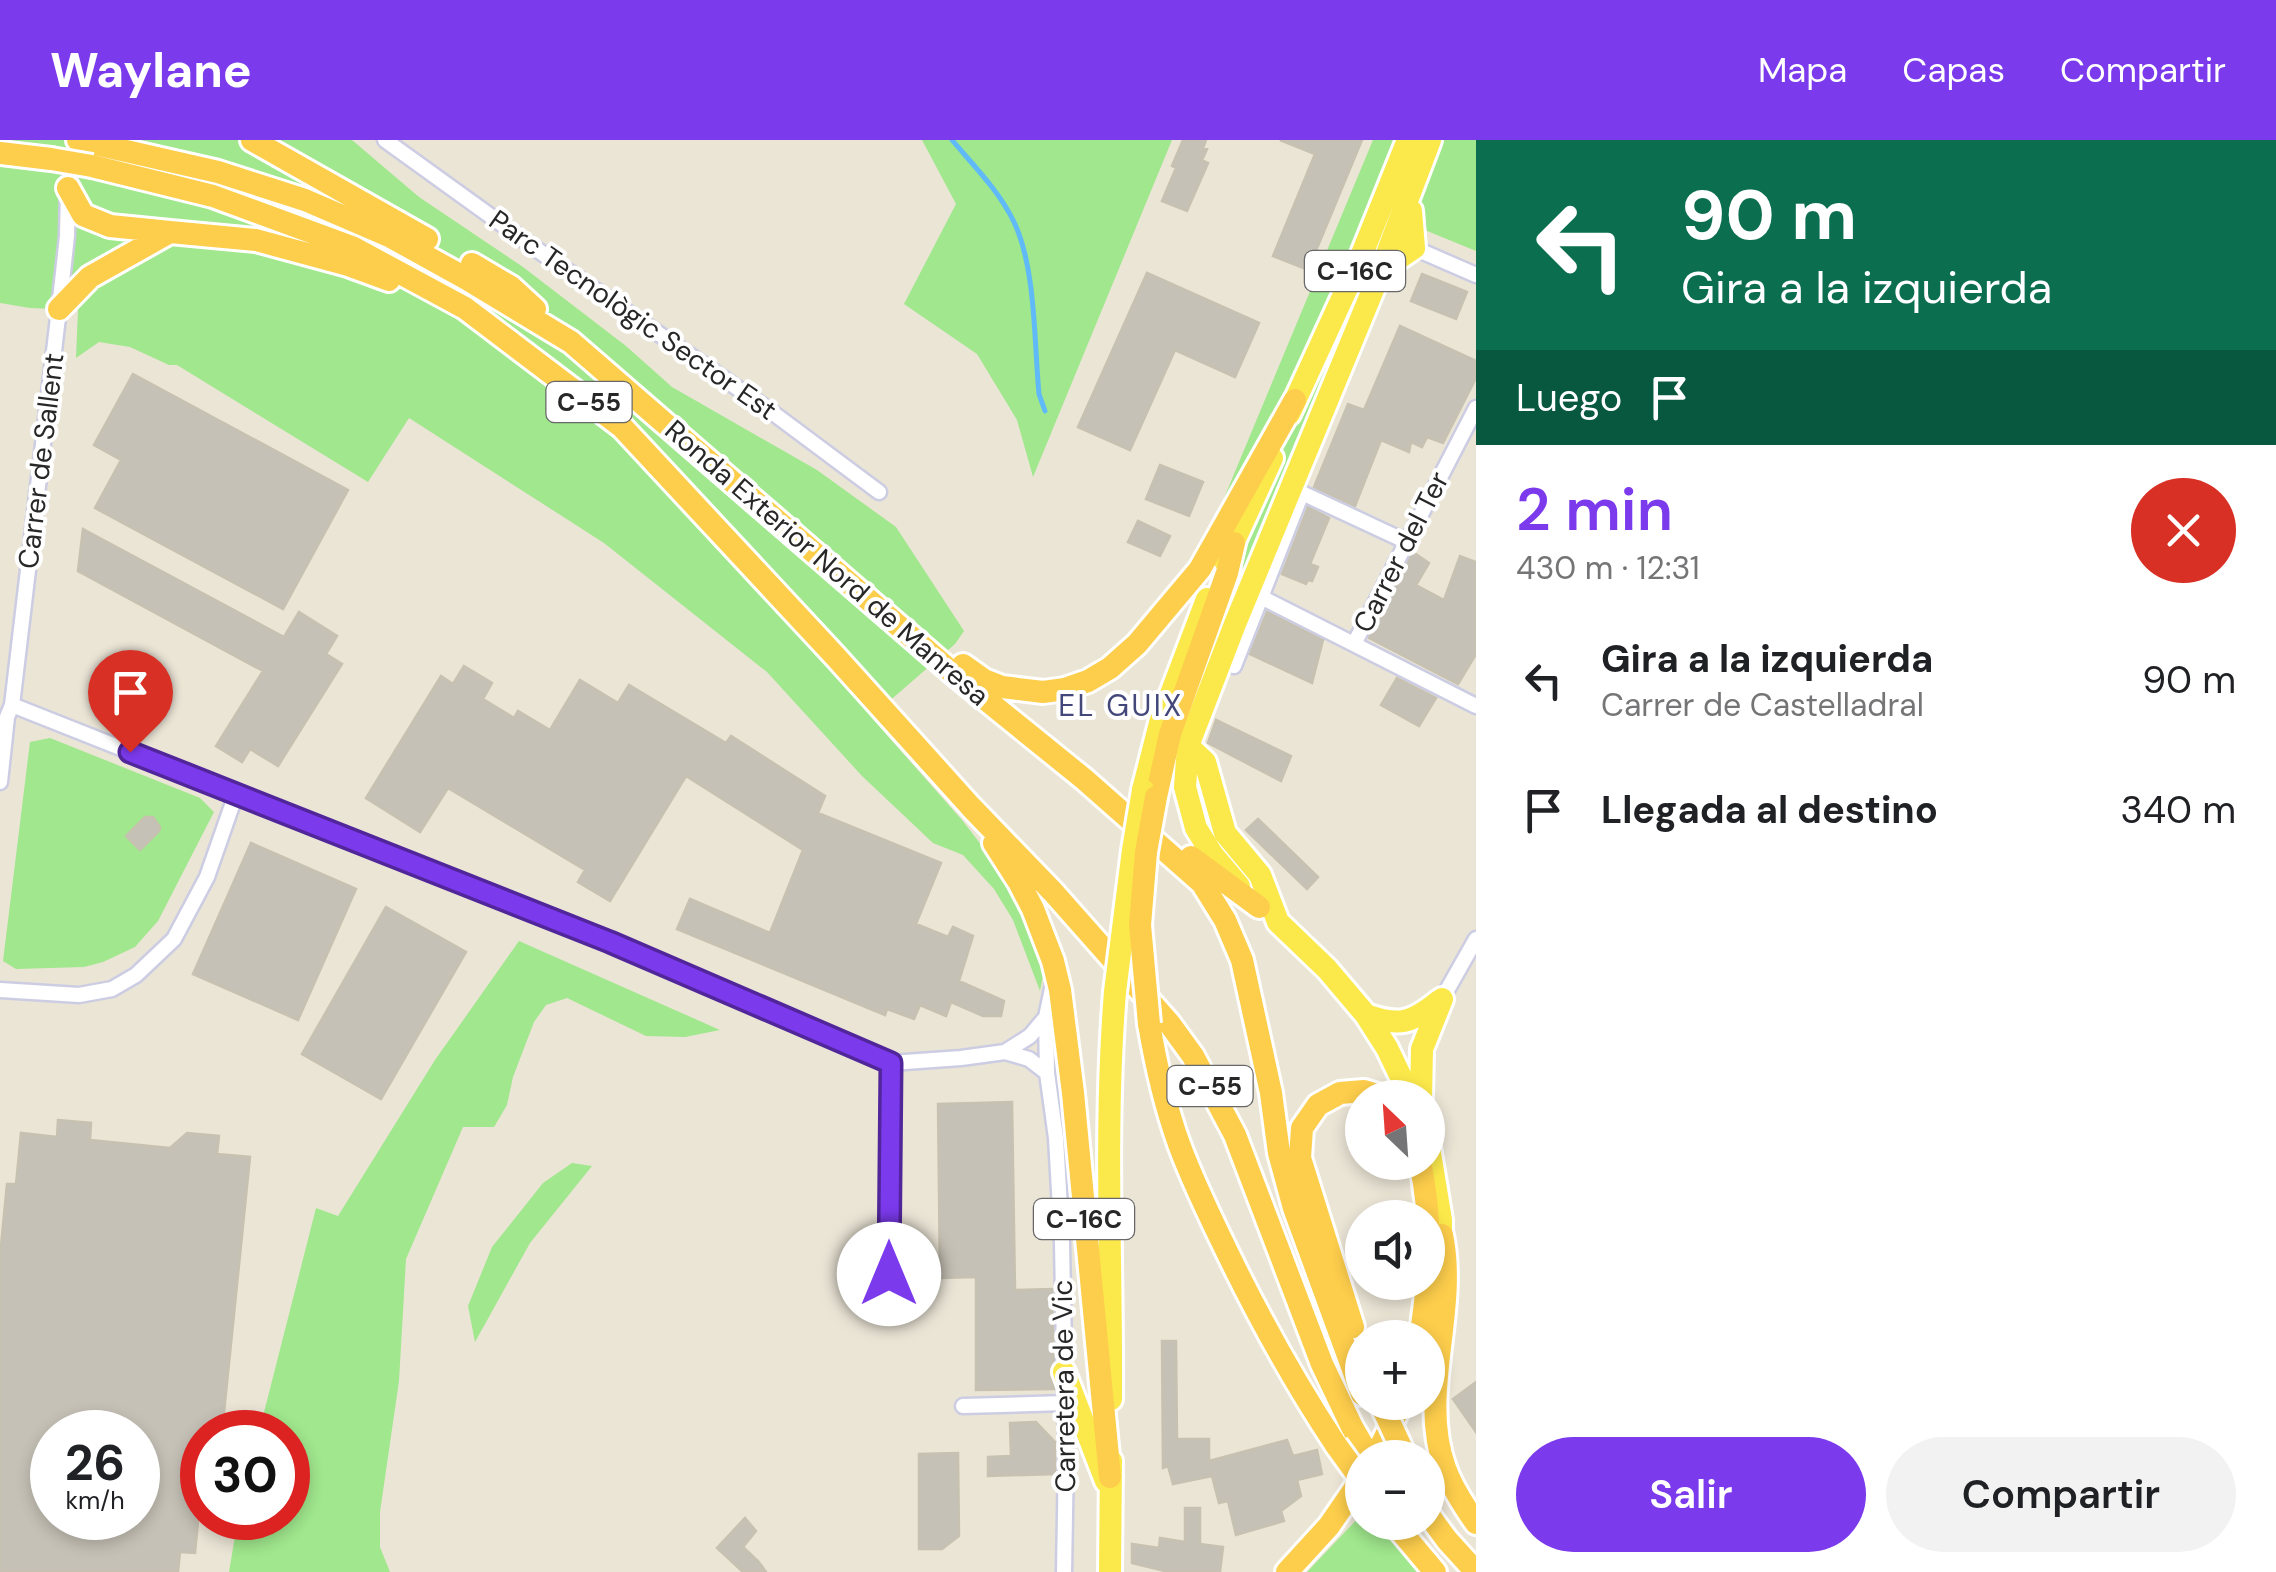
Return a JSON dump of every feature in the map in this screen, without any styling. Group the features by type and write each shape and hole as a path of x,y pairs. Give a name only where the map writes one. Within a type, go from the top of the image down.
{"highway":[{"path":"252,140 511,286 571,342"},
{"name":"Ronda Exterior Nord de Manresa","path":"85,148 352,247 464,308 622,427 971,806"},
{"name":"Ronda Exterior Nord de Manresa","path":"0,154 51,159 85,148 218,172 355,221 467,279 571,342 953,673 1084,778"},
{"path":"68,188 83,215 110,226 256,240 348,265 464,308"},
{"path":"60,309 90,277 170,232"},
{"path":"847,581 897,608 968,668 1002,687 1043,692 1088,681 1137,644 1200,570 1295,400"},
{"path":"1234,543 1150,793 1140,925 1149,1024 1165,1100 1198,1189 1270,1338 1302,1393 1346,1440"},
{"path":"1084,778 1268,914"},
{"name":"C-55","path":"1084,778 1202,883 1225,920 1242,960 1279,1154 1294,1208 1345,1340"},
{"name":"C-16C","path":"971,806 1033,909 1054,962 1060,990 1110,1485"},
{"name":"C-55","path":"971,806 1053,892 1169,1023 1193,1056 1256,1185 1344,1436 1349,1440"},
{"path":"1345,1093 1318,1105 1308,1117 1302,1128 1300,1158 1351,1320"},
{"path":"1422,1320 1431,1253 1423,1180"},
{"path":"1445,1248 1448,1260 1437,1384 1438,1440 1450,1481 1476,1522"},
{"path":"1287,1572 1345,1503"},
{"path":"1445,1533 1463,1567"},
{"path":"1408,1540 1435,1572"},
{"path":"1432,1540 1463,1567"},
{"path":"1445,1540 1463,1567"}],"main road":[{"name":"C-16C","path":"1234,543 1358,264 1408,140"},
{"name":"C-16C","path":"1403,1080 1366,1015 1327,969 1212,854 1196,828 1186,788 1188,746 1383,272 1430,140"},
{"path":"1383,272 1442,140"},
{"path":"1383,272 1414,248 1416,202"},
{"name":"C-16C","path":"1110,1572 1109,1066 1133,850 1150,793"},
{"path":"1366,1015 1397,1023 1412,1020 1442,999"},
{"path":"1421,1080 1422,1049 1442,999"},
{"path":"1064,1372 1110,1485"},
{"path":"1300,1572 1345,1521"}],"street":[{"name":"Parc Tecnològic Sector Est","path":"385,140 879,492"},
{"name":"Carrer de Sallent","path":"0,782 60,309 68,236 68,188 85,148"},
{"path":"1414,248 1476,275"},
{"name":"Carrer del Ter","path":"1354,644 1476,408"},
{"path":"1234,666 1302,494 1406,542"},
{"path":"1260,597 1476,706"},
{"path":"12,705 610,942 891,1063 1005,1052 1030,1059 1047,1073"},
{"path":"0,990 79,995 112,989 136,975 174,939 207,877 236,794"},
{"path":"1442,999 1476,939"},
{"name":"Carretera de Vic","path":"1054,962 1046,1017 1047,1073 1056,1138 1064,1372 1064,1572"},
{"path":"1005,1052 1030,1036 1046,1017"},
{"path":"889,1274 891,1063"},
{"path":"963,1406 1065,1404"}],"green space":[{"path":"0,140 352,140 419,197 523,267 626,346 672,387 817,470 896,527 964,631 955,644 871,717 999,868 1030,920 1045,967 1040,991 1013,920 994,889 963,855 933,843 862,776 767,672 604,543 409,418 368,482 177,365 130,347 99,342 76,358 78,310 0,303"},
{"path":"922,140 1172,140 1033,477 1017,420 977,354 904,304 956,204"},
{"path":"1373,140 1476,140 1476,251 1415,226 1266,577 1202,551"},
{"path":"50,738 200,798 214,812 158,921 135,947 84,967 16,969 3,961 30,742"},
{"path":"519,941 720,1030 685,1037 646,1036 567,998 546,1005 534,1022 507,1105 494,1127 463,1127 406,1259 399,1381 380,1512 380,1547 390,1572 229,1572 234,1540 310,1540 310,1410 265,1410 316,1208 338,1216 435,1060"},
{"path":"572,1163 592,1166 530,1243 475,1342 468,1306 492,1247 543,1183"},
{"path":"1345,1532 1345,1540 1397,1540 1422,1572 1307,1572"}],"building":[{"path":"1183,140 1206,140 1202,160 1208,163 1187,211 1162,201"},
{"path":"1280,140 1362,140 1308,270 1273,256 1315,154"},
{"path":"1147,273 1259,323 1235,377 1175,350 1130,450 1078,427"},
{"path":"1422,274 1467,292 1456,319 1411,301"},
{"path":"1400,326 1476,361 1476,378 1443,443 1427,437 1422,447 1411,442 1409,452 1381,440 1355,506 1314,487 1348,404 1364,410"},
{"path":"133,374 348,490 283,609 95,508 121,460 94,445"},
{"path":"1160,465 1203,482 1189,516 1146,499"},
{"path":"1308,507 1329,518 1310,564 1318,567 1312,581 1306,584 1282,574"},
{"path":"1138,521 1170,536 1160,556 1128,542"},
{"path":"83,529 284,637 299,612 337,636 326,654 342,664 278,766 250,749 242,762 216,746 263,671 78,571"},
{"path":"1413,552 1429,563 1416,585 1444,600 1460,556 1476,562 1476,654 1458,684 1369,638"},
{"path":"1267,612 1323,640 1312,683 1250,654"},
{"path":"464,666 492,683 483,699 514,718 518,711 550,730 580,680 618,703 629,685 726,743 731,736 825,796 818,813 941,863 916,924 948,937 953,927 973,936 959,981 1004,1001 1001,1016 983,1016 951,1002 946,1016 920,1005 914,1019 887,1009 885,1015 677,929 690,899 770,933 803,850 686,776 610,901 578,882 585,870 448,788 420,832 366,798 441,676 453,684"},
{"path":"1397,678 1436,698 1419,726 1381,705"},
{"path":"1216,720 1291,756 1281,781 1208,743"},
{"path":"145,817 153,817 160,827 140,850 126,836"},
{"path":"1258,819 1318,877 1307,889 1246,830"},
{"path":"251,843 356,889 298,1020 193,974"},
{"path":"386,907 466,952 381,1099 302,1054"},
{"path":"1012,1102 1015,1290 1052,1289 1054,1362 1049,1371 1054,1389 976,1390 976,1277 940,1278 938,1104"},
{"path":"58,1120 91,1123 90,1140 170,1148 187,1133 219,1136 217,1154 250,1157 224,1410 180,1410 180,1540 196,1540 195,1553 180,1552 178,1572 0,1572 0,1256 7,1184 16,1184 21,1133 57,1137"},
{"path":"1162,1341 1176,1341 1177,1439 1209,1439 1209,1461 1287,1440 1293,1456 1317,1450 1322,1474 1297,1480 1301,1496 1281,1511 1284,1521 1236,1535 1228,1501 1219,1503 1212,1476 1173,1484 1168,1466 1163,1468"},
{"path":"1476,1382 1476,1432 1453,1399"},
{"path":"1036,1422 1055,1442 1055,1474 988,1476 988,1457 1011,1456 1010,1423"},
{"path":"958,1453 959,1536 942,1549 919,1549 919,1454"},
{"path":"1185,1508 1200,1508 1200,1544 1223,1547 1220,1572 1169,1572 1132,1563 1132,1544 1159,1548 1160,1538 1185,1542"},
{"path":"745,1518 756,1531 743,1547 766,1572 743,1572 717,1548"}],"waterway":[{"path":"952,140 1001,200 1021,240 1030,283 1039,394 1045,411"}],"district":[{"name":"EL GUIX","path":"1121,705"}],"route":[{"path":"130,752 610,942 891,1063 889,1274"}]}
